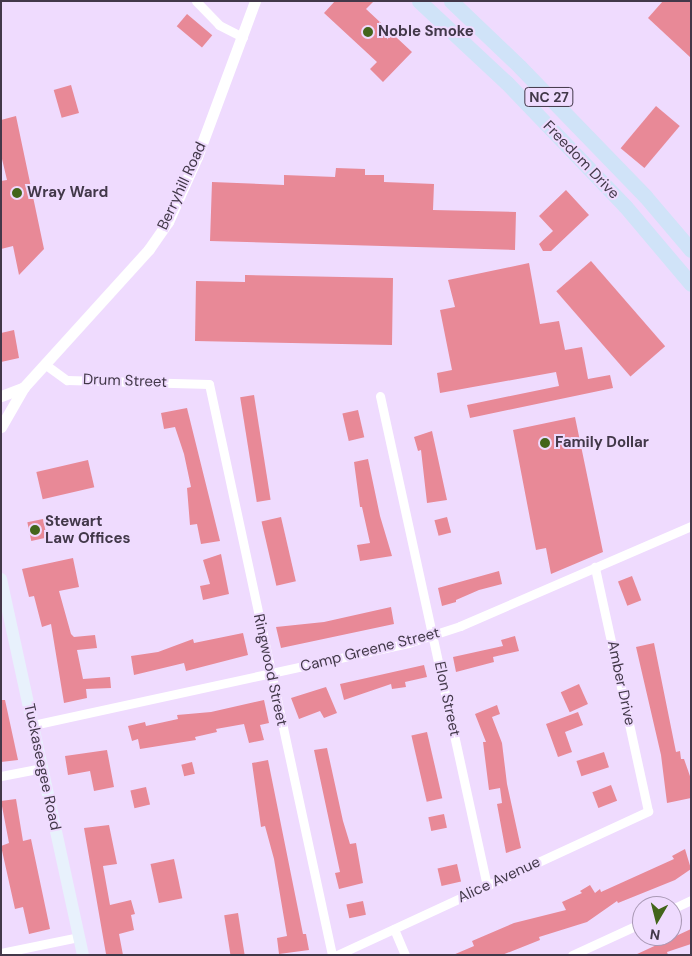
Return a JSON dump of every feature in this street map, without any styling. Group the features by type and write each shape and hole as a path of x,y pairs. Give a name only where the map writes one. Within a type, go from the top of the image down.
{"main road":[{"name":"Freedom Drive","path":"419,1 506,82 625,206 691,284"},
{"name":"Freedom Drive","path":"450,1 518,65 645,196 691,250"},
{"name":"Tuckaseegee Road","path":"1,579 6,626 33,725 83,955"}],"street":[{"path":"196,1 219,25 242,37"},
{"name":"Berryhill Road","path":"1,427 24,387 150,249 168,222 197,157 255,1"},
{"name":"Drum Street","path":"46,365 67,380 209,384"},
{"name":"Ringwood Street","path":"209,384 332,955"},
{"name":"Berryhill Road","path":"1,396 24,387"},
{"name":"Elon Street","path":"380,396 487,886"},
{"name":"Camp Greene Street","path":"33,725 270,674 433,636 691,526"},
{"name":"Amber Drive","path":"595,568 646,798"},
{"path":"1,776 42,768"},
{"name":"Alice Avenue","path":"337,955 648,811 646,798"},
{"path":"572,955 632,928"},
{"path":"394,929 406,955"},
{"path":"1,953 79,937"}],"building":[{"name":"Noble Smoke","path":"335,1 374,1 366,9 412,52 383,82 370,69 377,62 324,13"},
{"path":"663,1 691,1 691,58 648,18"},
{"path":"187,14 212,35 202,47 177,26"},
{"path":"71,85 79,113 62,118 54,90"},
{"path":"656,106 680,126 644,168 621,148"},
{"name":"Wray Ward","path":"16,116 44,249 19,275 13,246 1,249 1,181 7,180 2,159 1,120"},
{"path":"336,168 365,169 365,175 384,175 384,182 434,184 433,210 516,212 515,250 210,241 212,182 284,185 284,175 335,177"},
{"path":"566,190 589,215 551,251 543,251 539,244 553,231 539,216"},
{"path":"591,261 665,346 630,376 556,291"},
{"path":"529,263 540,324 559,321 565,350 582,347 588,379 610,375 613,388 470,418 467,405 559,386 556,372 440,393 437,373 452,370 440,310 455,307 448,280"},
{"path":"245,275 393,278 392,345 195,341 196,281 245,282"},
{"path":"14,330 19,358 1,362 1,333"},
{"path":"254,395 271,500 257,502 240,397"},
{"path":"187,408 220,541 201,544 197,524 190,525 187,488 191,487 184,454 175,427 164,429 161,413"},
{"path":"358,410 364,437 349,441 342,414"},
{"path":"575,417 603,552 551,574 546,548 536,550 513,430"},
{"path":"432,431 447,500 427,503 421,450 418,451 414,437"},
{"path":"368,459 380,516 392,556 360,561 357,545 370,543 362,507 360,507 354,462"},
{"path":"88,460 94,487 43,499 36,472"},
{"path":"281,517 296,581 276,586 262,521"},
{"path":"447,517 451,532 439,536 434,520"},
{"path":"43,519 47,538 31,541 27,522"},
{"path":"221,554 229,594 203,600 200,586 210,584 203,560"},
{"path":"73,558 79,587 59,591 71,634 74,637 95,635 97,648 77,650 83,679 110,677 111,688 86,689 87,698 64,703 51,624 42,627 34,596 29,597 22,569"},
{"path":"499,571 502,584 479,590 456,600 456,602 442,606 438,588"},
{"path":"632,576 641,600 627,606 618,581"},
{"path":"391,607 394,624 281,648 276,627 324,622"},
{"path":"243,633 248,655 186,671 184,663 134,675 131,656 158,652 193,639 194,643"},
{"path":"515,636 519,651 493,657 494,662 456,672 453,657 503,646 501,640"},
{"path":"654,643 676,752 680,751 681,759 684,759 691,779 691,798 667,803 661,755 636,647"},
{"path":"424,665 427,677 405,682 406,687 392,689 391,684 344,700 340,684"},
{"path":"579,684 588,704 570,712 561,692"},
{"path":"326,687 337,713 324,718 320,711 299,719 291,698"},
{"path":"1,700 5,700 18,760 1,762"},
{"path":"264,700 269,723 260,725 264,740 249,743 244,724 216,729 217,732 195,737 196,740 140,749 138,739 132,741 128,726 145,722 146,726 178,719 177,715 211,712"},
{"path":"497,705 500,714 492,717 502,743 507,784 521,848 506,853 497,804 502,803 500,788 489,790 483,742 486,742 475,714"},
{"path":"578,712 583,725 565,732 572,752 558,757 546,724"},
{"path":"427,732 442,798 427,802 411,736"},
{"path":"327,748 350,844 356,843 363,883 339,889 335,873 340,872 314,750"},
{"path":"107,750 114,787 94,791 90,771 68,775 65,756"},
{"path":"604,752 609,767 581,776 576,761"},
{"path":"268,760 303,934 306,934 309,950 279,954 277,938 287,936 274,859 265,826 261,827 252,763"},
{"path":"192,762 195,774 184,776 181,765"},
{"path":"611,785 617,801 598,808 592,792"},
{"path":"146,787 150,805 134,808 130,791"},
{"path":"16,799 23,841 31,839 50,929 29,934 23,907 15,909 1,846 9,843 1,801"},
{"path":"444,814 447,828 431,831 428,817"},
{"path":"109,825 117,864 103,866 110,905 131,900 135,914 131,915 134,930 119,934 123,955 106,954 84,828"},
{"path":"685,849 691,869 675,880 618,903 617,901 587,922 539,937 540,940 502,955 453,955 474,946 472,941 514,923 566,910 562,902 582,893 580,891 590,885 595,893 600,889 601,892 674,859 672,856"},
{"path":"174,859 182,898 159,903 151,864"},
{"path":"457,864 461,882 442,886 438,868"},
{"path":"363,901 366,915 349,918 346,905"},
{"path":"238,913 245,955 230,955 224,915"},
{"path":"691,929 691,944 667,952 668,955 635,955 654,946 682,946 682,933"}],"place":[{"name":"Noble Smoke","path":"368,32"},
{"name":"Wray Ward","path":"17,193"},
{"name":"Family Dollar","path":"545,443"},
{"name":"Stewart Law Offices","path":"35,530"}]}
